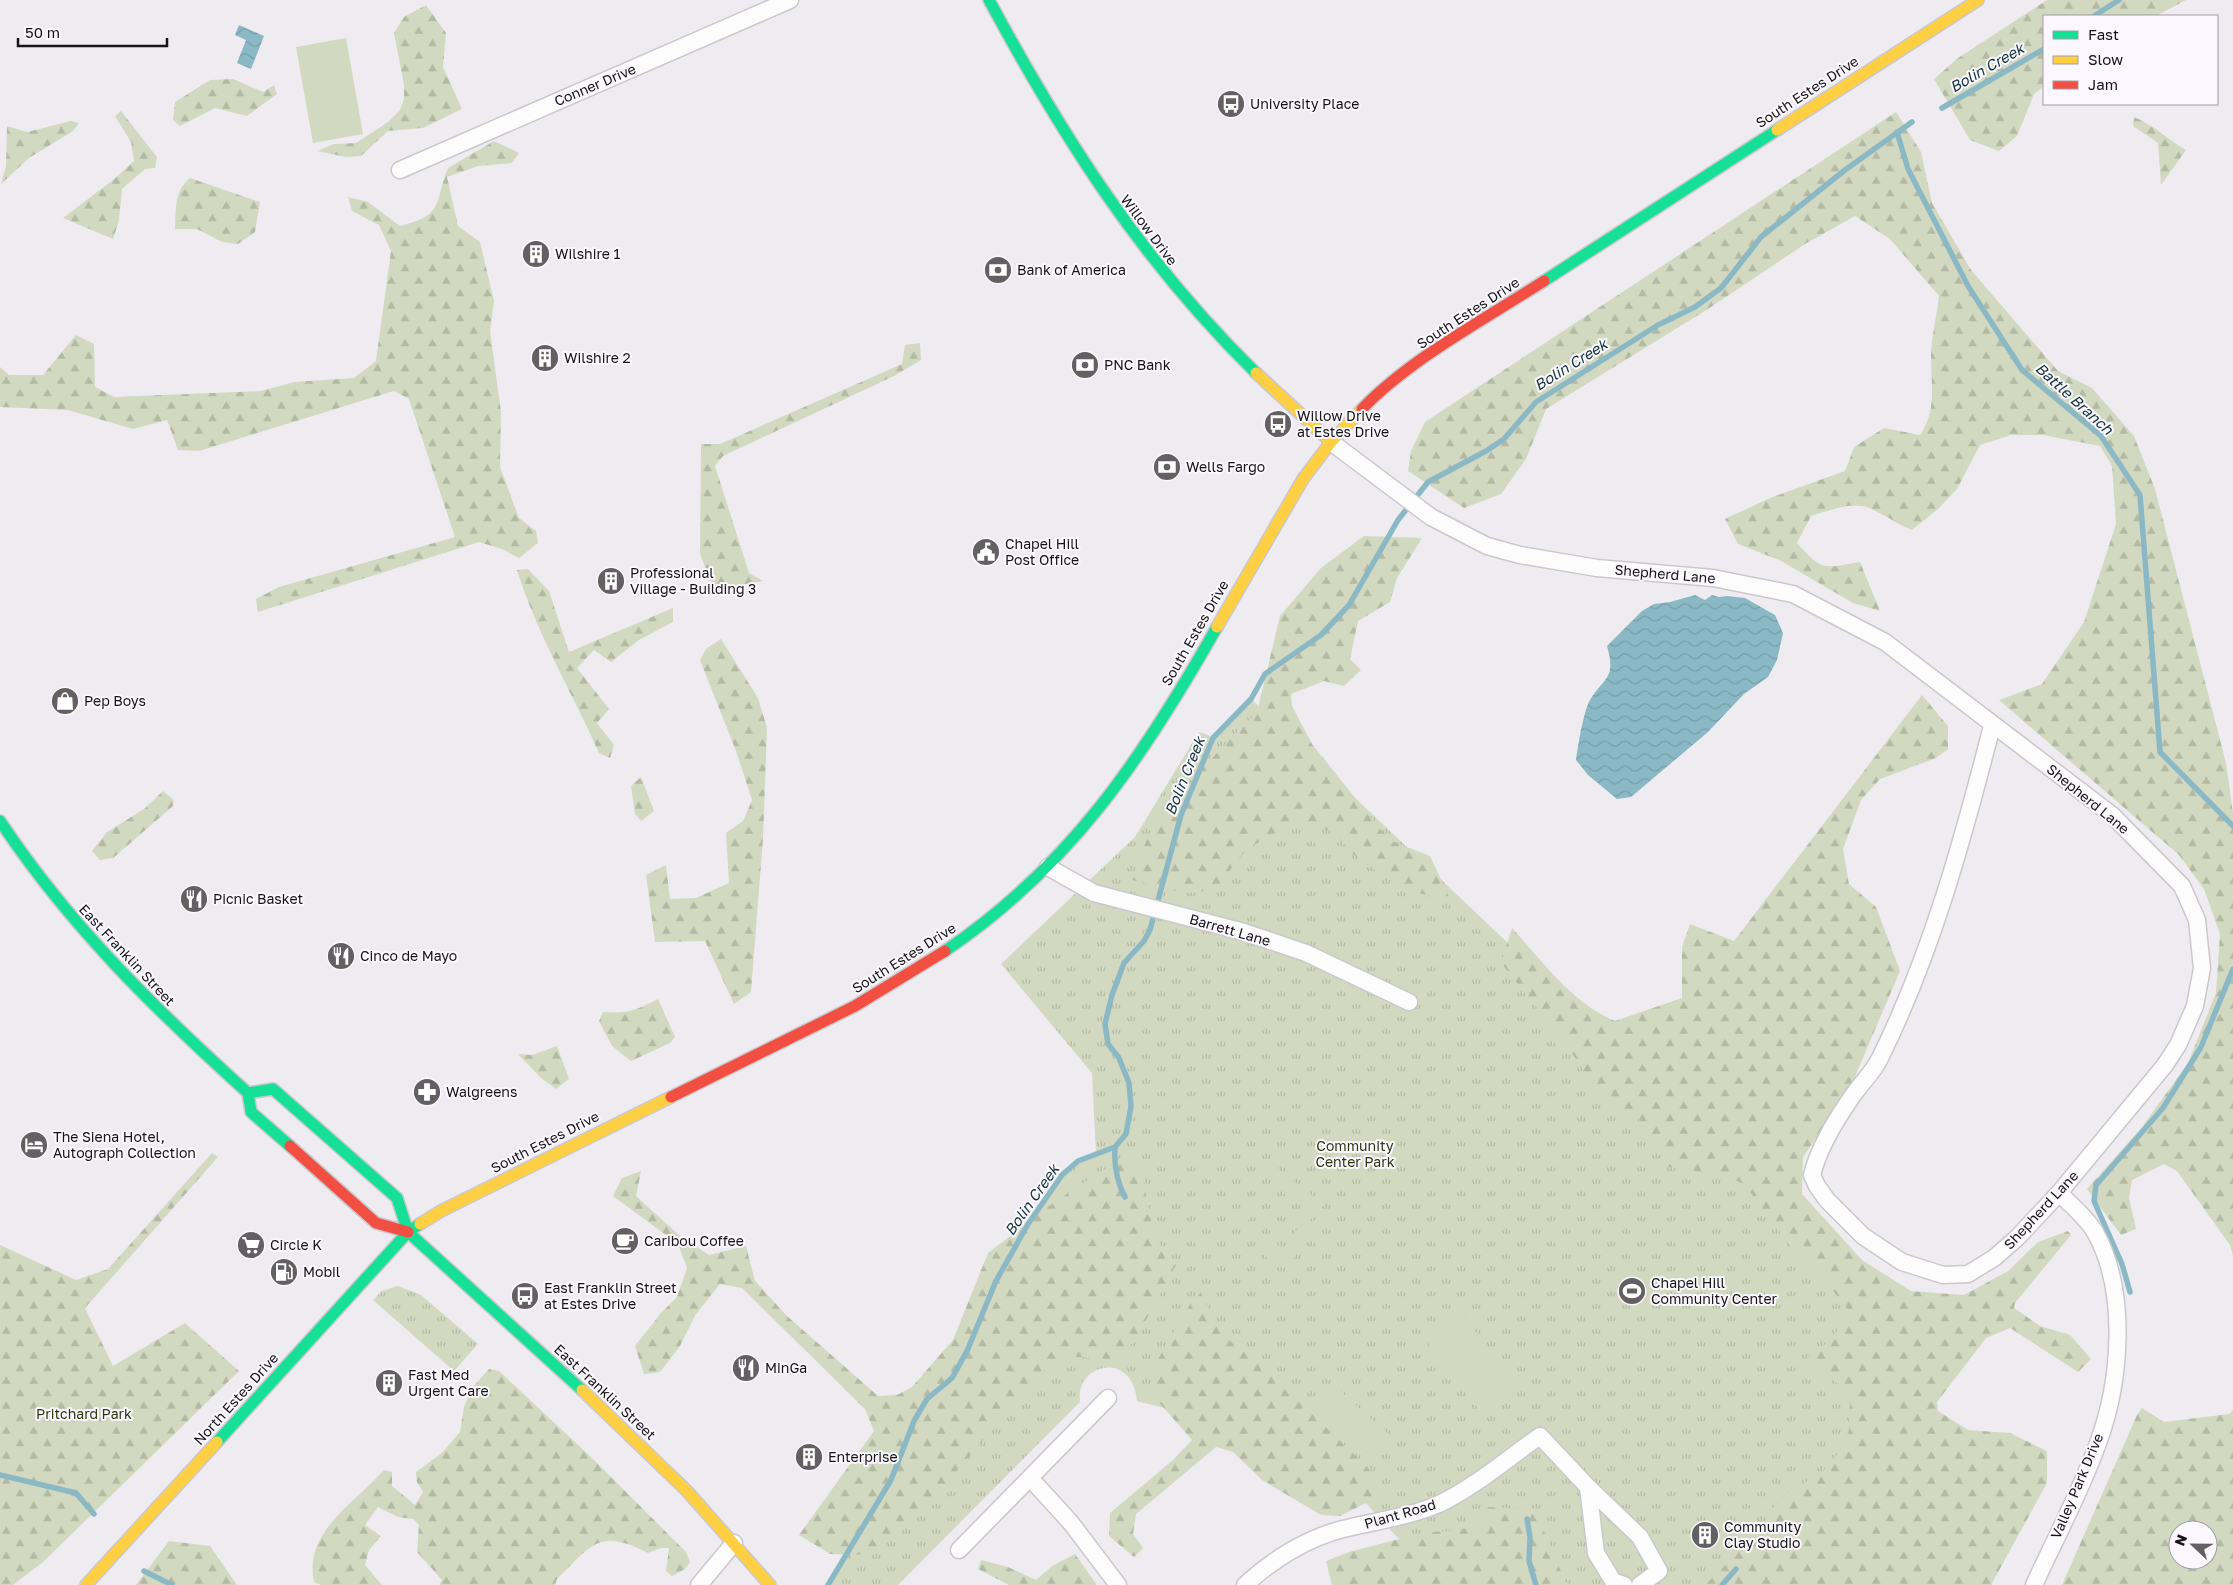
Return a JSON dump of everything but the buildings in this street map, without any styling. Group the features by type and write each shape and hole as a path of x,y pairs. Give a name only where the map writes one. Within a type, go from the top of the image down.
{"main road":[{"name":"Willow Drive","path":"989,0 1060,125 1111,205 1151,258 1222,340 1331,442"},
{"name":"South Estes Drive","path":"408,1232 441,1211 855,1006 902,980 952,947 1048,867 1085,827 1129,769 1159,724 1279,517 1331,442 1376,395 1433,353 1978,0"},
{"name":"East Franklin Street","path":"0,821 68,915 102,953 171,1023 248,1093 251,1112 376,1223 408,1232 634,1438 734,1543 770,1585"},
{"name":"East Franklin Street","path":"248,1093 273,1088 397,1198 408,1232"},
{"name":"North Estes Drive","path":"86,1585 408,1232"}],"street":[{"name":"Conner Drive","path":"400,170 790,0"},
{"name":"Shepherd Lane","path":"1331,442 1431,518 1487,546 1520,555 1596,568 1713,578 1793,594 1885,642 1992,726 2112,814 2172,873 2182,886 2191,903 2201,949 2200,987 2178,1046 2159,1073 2059,1193 2017,1238 1994,1258 1968,1274 1944,1275 1902,1262 1870,1241 1827,1200 1812,1175 1827,1137 1851,1098 1879,1060 1930,942 1962,844 1992,726"},
{"name":"Barrett Lane","path":"1048,867 1094,893 1244,932 1306,952 1409,1002"},
{"name":"Valley Park Drive","path":"2034,1585 2098,1442 2112,1387 2118,1337 2113,1280 2094,1231 2059,1193"},
{"path":"959,1550 1108,1398"},
{"name":"Plant Road","path":"1245,1585 1283,1557 1309,1541 1341,1530 1416,1512 1439,1504 1540,1436 1588,1487 1640,1537 1659,1571 1640,1585"},
{"path":"1030,1478 1071,1523 1118,1585"},
{"path":"1588,1487 1596,1553 1612,1581 1624,1585"},
{"path":"699,1585 734,1543"}],"green space":[{"path":"2047,0 2186,0 2158,15 2043,15 2043,87 2034,94 2017,136 1999,151 1970,140 1934,79 1958,58"},
{"path":"426,5 446,33 443,67 462,109 423,128 388,131 361,156 346,157 317,151 334,144 356,143 388,122 400,110 404,99 404,85 394,33 404,17"},
{"path":"346,38 363,134 313,143 296,47"},
{"path":"233,79 263,92 274,85 277,94 247,116 215,108 180,126 173,120 175,102 210,80"},
{"path":"121,111 157,157 155,168 145,169 122,189 119,220 113,239 63,218 113,180 134,161 131,142 115,116"},
{"path":"1896,112 1921,152 1932,203 1971,270 2058,371 2092,388 2134,436 2155,489 2226,763 2233,813 2233,1255 2230,1245 2177,1171 2164,1164 2132,1180 2129,1198 2136,1229 2121,1235 2087,1189 2142,1127 2188,1063 2216,993 2220,934 2204,889 2179,855 1999,700 2042,684 2084,622 2116,524 2112,466 2100,446 2043,435 2011,435 1980,445 1957,489 1938,509 1912,530 1875,510 1862,506 1848,506 1811,516 1797,543 1813,559 1824,566 1838,566 1860,562 1880,611 1853,603 1781,561 1738,544 1725,519 1770,498 1845,471 1854,447 1884,428 1920,435 1931,407 1931,349 1939,296 1890,239 1855,216 1805,244 1708,309 1546,409 1526,459 1501,494 1464,508 1408,471 1411,451 1425,422"},
{"path":"2134,117 2148,124 2186,150 2161,185 2158,143 2133,126"},
{"path":"71,121 79,123 73,131 29,158 1,184 6,166 7,126 27,132"},
{"path":"494,141 519,153 512,163 478,166 447,177 458,226 480,242 494,301 490,331 501,412 500,467 519,518 536,531 538,543 519,558 502,549 479,542 258,612 256,599 279,587 455,537 409,399 394,391 199,451 178,450 167,420 133,429 68,410 0,407 0,367 9,375 43,375 76,335 94,344 95,387 114,397 261,391 295,382 354,378 376,361 391,251 379,225 352,211 348,197 368,202 400,226 414,222 425,217 436,206 448,168"},
{"path":"190,178 260,202 255,232 238,244 222,242 197,229 175,229 178,195"},
{"path":"920,343 921,360 894,376 723,456 715,466 749,573 763,581 714,590 700,554 701,444 720,444 902,364 905,345"},
{"path":"1364,536 1422,538 1397,578 1390,602 1358,621 1350,659 1361,670 1344,686 1324,681 1291,694 1292,706 1312,744 1389,840 1430,856 1451,901 1407,890 1357,858 1332,831 1298,825 1273,834 1246,850 1215,890 1186,893 1132,880 1146,841 1162,809 1257,712 1280,616 1321,568"},
{"path":"528,569 549,591 569,652 673,608 673,622 639,640 611,662 594,650 577,668 609,709 597,723 614,745 610,758 599,753 534,617 517,570"},
{"path":"721,639 758,698 767,728 763,839 751,992 734,1004 705,941 655,942 646,875 666,865 670,899 696,898 729,883 726,833 743,821 752,800 736,751 700,660 706,649"},
{"path":"1922,695 1948,726 1948,749 1936,758 1880,779 1861,800 1843,849 1849,884 1876,907 1900,971 1848,1093 1803,1157 1802,1194 1862,1260 1911,1291 1964,1295 2008,1271 2038,1242 2068,1231 2071,1235 2015,1303 2014,1308 2040,1326 2070,1335 2091,1359 2078,1372 2010,1328 1986,1338 1937,1402 1938,1411 1968,1430 2010,1433 2047,1451 2047,1483 1991,1585 1705,1585 1761,1530 1778,1499 1823,1471 1840,1451 1849,1430 1850,1405 1844,1387 1813,1369 1808,1357 1822,1347 1837,1332 1847,1309 1820,1274 1795,1252 1744,1184 1722,1175 1668,1167 1642,1121 1605,1102 1563,1040 1501,963 1512,928 1572,993 1585,1004 1615,1021 1682,998 1682,947 1690,924 1734,941"},
{"name":"Community Center Park","path":"1251,699 1937,1351 1736,1585 1451,1585 1394,1534 1271,1399 1238,1427 1137,1401 1133,1385 1126,1374 1116,1369 1105,1368 1095,1371 1086,1378 1081,1388 1080,1402 898,1585 832,1585 830,1583 891,1480 1028,1224 1062,1175 1078,1161 1096,1154 1092,1073 1001,964 1135,837 1199,732 1213,737"},
{"path":"641,777 654,811 641,821 635,814 631,786"},
{"path":"163,791 174,800 173,806 113,858 100,860 92,851 107,832 144,809"},
{"path":"658,999 675,1037 670,1043 631,1061 612,1046 599,1021 603,1012 632,1010"},
{"path":"557,1046 569,1079 556,1089 541,1078 518,1054 532,1055"},
{"name":"Pritchard Park","path":"212,1153 218,1157 85,1308 113,1366 185,1323 239,1371 43,1562 13,1585 0,1585 0,1245 76,1280 108,1269"},
{"path":"1124,1156 1141,1169 1155,1240 1177,1263 1152,1310 1121,1361 1067,1356 1039,1374 928,1505 874,1555 830,1554 799,1535 874,1431 865,1409 742,1288 720,1284 696,1314 680,1346 660,1372 644,1374 635,1346 661,1313 677,1297 687,1268 678,1244 613,1196 622,1178 641,1171 636,1196 680,1236 709,1255 746,1246 755,1281 787,1316 878,1396 897,1395 912,1387 953,1340 988,1253 1049,1206"},
{"path":"1275,1166 1297,1184 1294,1188 1274,1173"},
{"path":"1275,1180 1314,1209 1306,1210 1277,1188"},
{"path":"1270,1183 1271,1190 1249,1220 1241,1221"},
{"path":"1300,1186 1325,1206 1319,1207 1297,1190"},
{"path":"1326,1214 1309,1239 1304,1235 1319,1215"},
{"path":"1314,1215 1286,1253 1285,1245 1307,1216"},
{"path":"1250,1225 1279,1246 1280,1254 1245,1228"},
{"path":"1303,1238 1307,1241 1287,1266 1286,1260"},
{"path":"1258,1244 1281,1260 1282,1268 1255,1249"},
{"path":"398,1286 421,1295 478,1344 454,1371 373,1300 382,1291"},
{"path":"1199,1289 1220,1333 1269,1372 1368,1468 1378,1497 1340,1516 1321,1515 1262,1480 1233,1452 1216,1447 1136,1514 1133,1534 1143,1548 1134,1557 1109,1536 1110,1513 1173,1460 1192,1440 1149,1391 1157,1361"},
{"path":"1462,1314 1517,1385 1481,1412 1426,1341"},
{"path":"489,1369 499,1371 593,1459 686,1552 690,1562 685,1569 672,1576 666,1571 669,1548 661,1548 648,1553 618,1542 607,1541 589,1549 557,1579 555,1585 439,1585 442,1580 417,1552 419,1525 413,1519 398,1517 378,1507 365,1525 381,1536 369,1550 365,1565 382,1585 321,1585 314,1582 313,1564 316,1548 324,1533 346,1507 384,1470 392,1472 392,1486 415,1505 423,1492 417,1482 416,1472 442,1453 460,1432 464,1407 471,1389"},
{"path":"1337,1388 1391,1437 1372,1458 1317,1409"},
{"path":"2142,1408 2164,1422 2229,1414 2233,1410 2233,1585 2062,1585 2137,1415"},
{"path":"1488,1507 1521,1509 1537,1515 1565,1581 1570,1585 1332,1585 1326,1561 1349,1552 1422,1533 1459,1530 1482,1523"},
{"path":"169,1541 210,1546 237,1585 136,1585"},
{"path":"1075,1554 1097,1585 1009,1585 978,1569 981,1560 1008,1567 1036,1580 1052,1566"}],"water":[{"path":"239,25 264,36 251,69 237,63 246,40 235,35"},
{"path":"1695,595 1705,600 1712,595 1745,598 1775,615 1783,633 1777,660 1768,677 1744,694 1708,732 1631,797 1617,799 1588,775 1576,760 1587,707 1609,672 1610,657 1607,646 1642,611 1654,604"}],"waterway":[{"name":"Bolin Creek","path":"2096,15 2119,0"},
{"name":"Bolin Creek","path":"1942,108 2043,50"},
{"name":"Bolin Creek","path":"828,1585 891,1480 914,1421 927,1399 952,1378 967,1351 996,1281 1028,1224 1062,1175 1078,1161 1115,1147 1126,1134 1131,1106 1129,1083 1119,1058 1108,1044 1105,1024 1112,995 1124,963 1144,941 1150,930 1181,815 1213,738 1251,699 1265,674 1321,635 1349,605 1398,520 1428,482 1486,451 1504,439 1536,402 1658,325 1695,307 1721,288 1761,237 1845,170 1912,122"},
{"name":"Battle Branch","path":"1897,132 1908,169 1968,286 2022,370 2101,436 2140,495 2160,752 2233,826"},
{"path":"2130,1292 2122,1264 2094,1201 2096,1185 2163,1108 2201,1047 2233,969"},
{"path":"1115,1147 1117,1172 1125,1197"},
{"path":"0,1475 76,1493 94,1514"},
{"path":"1527,1519 1530,1537 1529,1561 1536,1585"},
{"path":"1722,1585 1736,1569"},
{"path":"144,1571 172,1585"}],"traffic: fast":[{"path":"989,0 1046,101 1108,197 1177,287 1215,331 1256,373"},
{"path":"1544,281 1777,130"},
{"path":"945,951 990,918 1030,883 1067,846 1132,764 1189,675 1217,627"},
{"path":"0,821 55,896 115,965 180,1030 248,1093 251,1112 290,1146"},
{"path":"248,1093 273,1089 397,1198 408,1232 582,1390"},
{"path":"217,1442 408,1232 420,1224"}],"traffic: slow":[{"path":"1777,130 1978,0"},
{"path":"1256,373 1331,442"},
{"path":"1217,627 1303,479 1331,442 1362,409"},
{"path":"420,1224 441,1211 671,1097"},
{"path":"582,1390 687,1491 770,1585"},
{"path":"86,1585 217,1442"}],"traffic: jam":[{"path":"1362,409 1402,373 1449,340 1544,281"},
{"path":"671,1097 855,1006 945,951"},
{"path":"290,1146 376,1223 408,1232"}],"place":[{"name":"University Place","path":"1231,104"},
{"name":"Wilshire 1","path":"536,254"},
{"name":"Bank of America","path":"998,270"},
{"name":"Wilshire 2","path":"545,358"},
{"name":"PNC Bank","path":"1085,365"},
{"name":"Willow Drive at Estes Drive","path":"1278,424"},
{"name":"Wells Fargo","path":"1167,467"},
{"name":"Chapel Hill Post Office","path":"986,552"},
{"name":"Professional Village - Building 3","path":"611,581"},
{"name":"Pep Boys","path":"65,701"},
{"name":"Picnic Basket","path":"194,899"},
{"name":"Cinco de Mayo","path":"341,956"},
{"name":"Walgreens","path":"427,1092"},
{"name":"The Siena Hotel, Autograph Collection","path":"34,1145"},
{"name":"Caribou Coffee","path":"625,1241"},
{"name":"Circle K","path":"251,1245"},
{"name":"Mobil","path":"284,1272"},
{"name":"Chapel Hill Community Center","path":"1632,1291"},
{"name":"East Franklin Street at Estes Drive","path":"525,1296"},
{"name":"MinGa","path":"746,1368"},
{"name":"Fast Med Urgent Care","path":"389,1383"},
{"name":"Enterprise","path":"809,1457"},
{"name":"Community Clay Studio","path":"1705,1535"}]}
